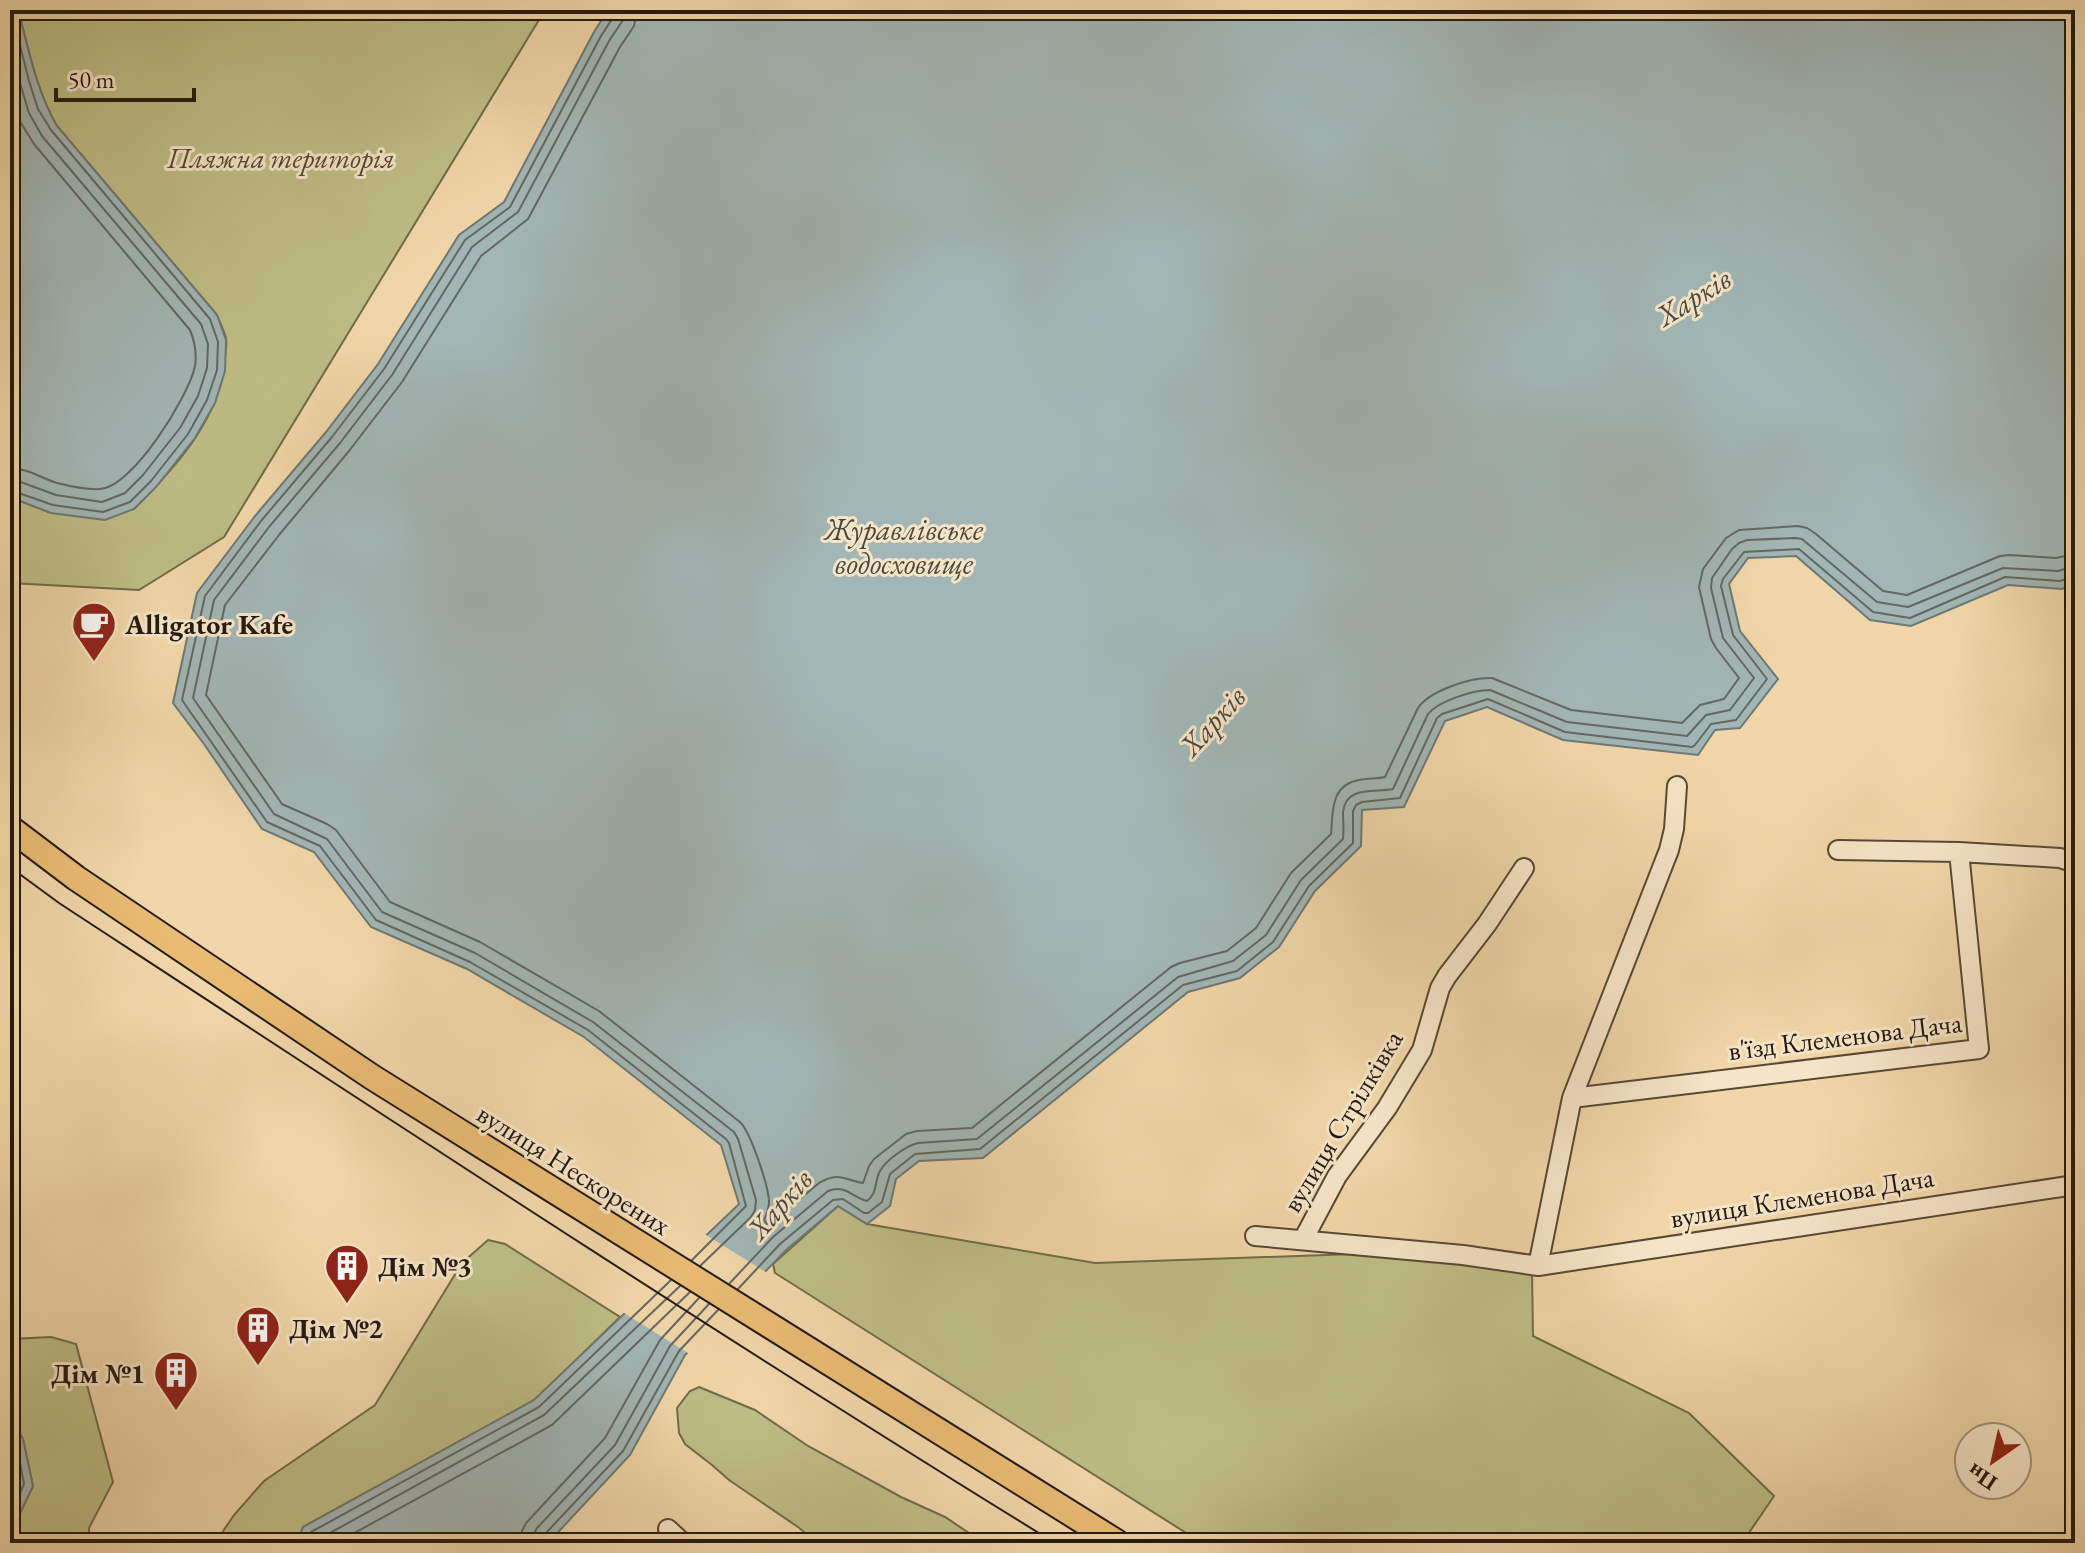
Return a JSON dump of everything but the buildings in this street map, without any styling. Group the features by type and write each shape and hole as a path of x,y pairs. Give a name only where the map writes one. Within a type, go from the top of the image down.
{"main road":[{"name":"вулиця Нескорених","path":"10,828 76,878 346,1060 1118,1543"}],"street":[{"path":"1538,1266 1572,1098 1669,850 1677,786"},
{"path":"1838,850 1959,852 2060,858 2075,863"},
{"name":"в'їзд Клеменова Дача","path":"1572,1098 1979,1049 1959,852"},
{"name":"вулиця Стрілківка","path":"1303,1240 1337,1176 1387,1108 1422,1050 1440,988 1447,976 1524,868"},
{"name":"вулиця Клеменова Дача","path":"1255,1236 1463,1255 1538,1266 2075,1185"},
{"path":"668,1529 683,1543"}],"green space":[{"name":"Пляжна територія","path":"18,10 545,10 224,537 139,590 10,583 10,497 51,513 134,509 180,459 206,421 222,379 226,338 217,315 57,126 38,84"},
{"path":"838,1206 867,1224 1095,1263 1382,1253 1532,1271 1533,1336 1689,1413 1774,1496 1742,1543 1202,1543 775,1273 773,1264"},
{"path":"488,1240 505,1244 620,1317 534,1401 303,1527 297,1543 215,1543 234,1515 264,1481 375,1405 462,1263"},
{"path":"51,1337 76,1344 113,1482 89,1528 89,1543 10,1543 10,1534 33,1486 23,1439 10,1417 10,1339"},
{"path":"699,1387 755,1410 808,1446 901,1497 945,1517 984,1543 817,1543 685,1444 679,1433 677,1408 690,1391"}],"water":[{"path":"10,10 18,10 38,84 57,126 217,315 226,340 225,371 215,403 195,438 134,509 105,520 51,513 10,497"},
{"name":"Журавлівське водосховище","path":"608,10 2075,10 2075,583 2062,589 2008,585 1911,626 1870,620 1796,556 1748,558 1729,584 1740,631 1778,679 1740,728 1715,730 1698,755 1563,740 1487,707 1445,721 1404,807 1362,810 1361,846 1315,891 1279,947 1240,978 1188,992 983,1158 919,1161 896,1179 890,1206 867,1224 838,1206 786,1250 685,1355 630,1455 548,1543 297,1543 303,1527 534,1400 739,1204 721,1145 584,1037 467,969 371,927 314,852 262,829 173,703 197,593 378,364 459,235 504,202"},
{"path":"10,1417 23,1439 33,1486 10,1534"}],"pier":[{"path":"703,1233 769,1274 691,1355 621,1311"}],"tram line":[{"path":"10,867 59,903 555,1226 1055,1543"}],"place":[{"name":"Alligator Kafe","path":"94,663"},
{"name":"Дім №3","path":"347,1305"},
{"name":"Дім №2","path":"258,1367"},
{"name":"Дім №1","path":"176,1412"}],"water label":[{"name":"Харків","path":"1694,297"},
{"name":"Харків","path":"1213,721"},
{"name":"Харків","path":"780,1204"}]}
